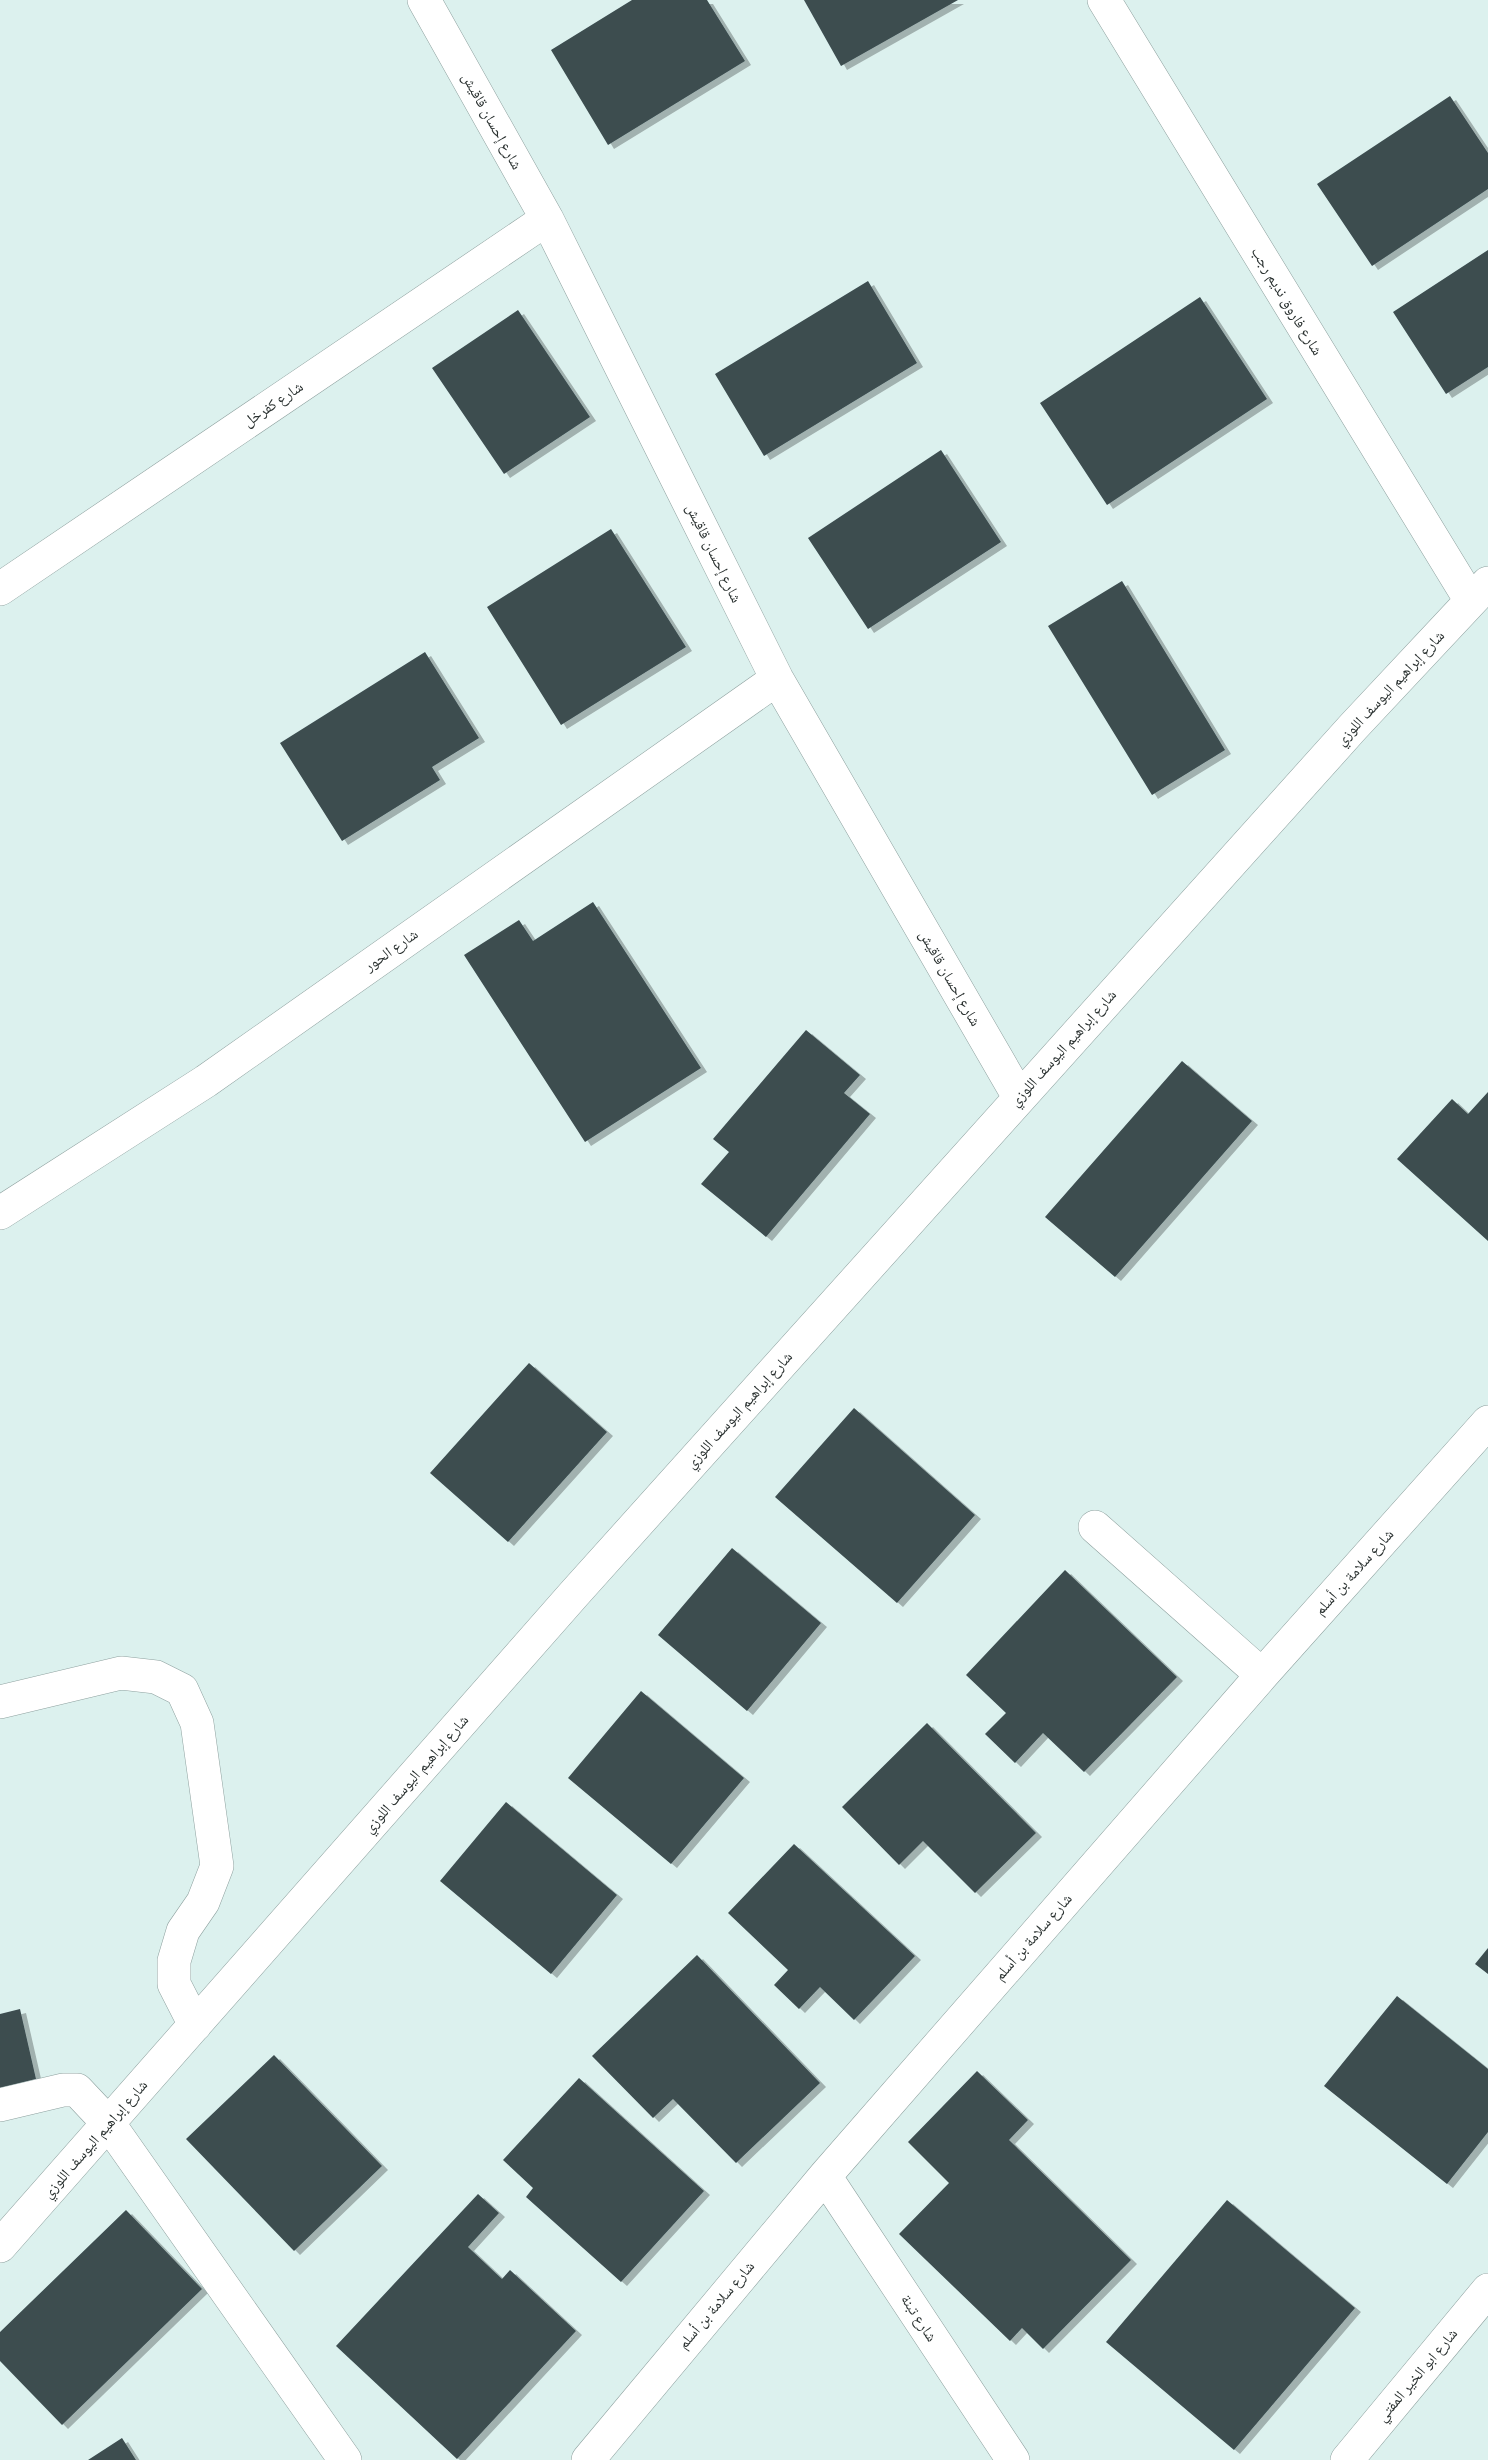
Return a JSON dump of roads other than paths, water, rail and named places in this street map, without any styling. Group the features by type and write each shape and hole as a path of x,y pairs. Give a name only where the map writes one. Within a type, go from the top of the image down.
{"street":[{"name":"شارع إحسان قاقيش","path":"424,0 547,219 777,680 1019,1097"},
{"name":"شارع فاروق نديم رجب","path":"1104,0 1479,592"},
{"name":"شارع كفرخل","path":"0,589 547,219"},
{"name":"شارع إبراهيم اليوسف اللوزي","path":"0,2246 582,1585 1353,727 1479,592"},
{"name":"شارع الحور","path":"0,1213 206,1081 777,680"},
{"name":"شارع سلامة بن أسلم","path":"588,2460 825,2176 1262,1675 1488,1422"},
{"path":"1095,1527 1262,1675"},
{"path":"0,1702 121,1672 156,1677 182,1690 197,1723 217,1866 203,1902 183,1931 174,1961 174,1984 195,2025"},
{"path":"0,2106 63,2090 77,2090 109,2124 345,2460"},
{"name":"شارع تبنة","path":"825,2176 1013,2460"},
{"name":"شارع ابو الخير المفتي","path":"1347,2460 1488,2290"}]}
